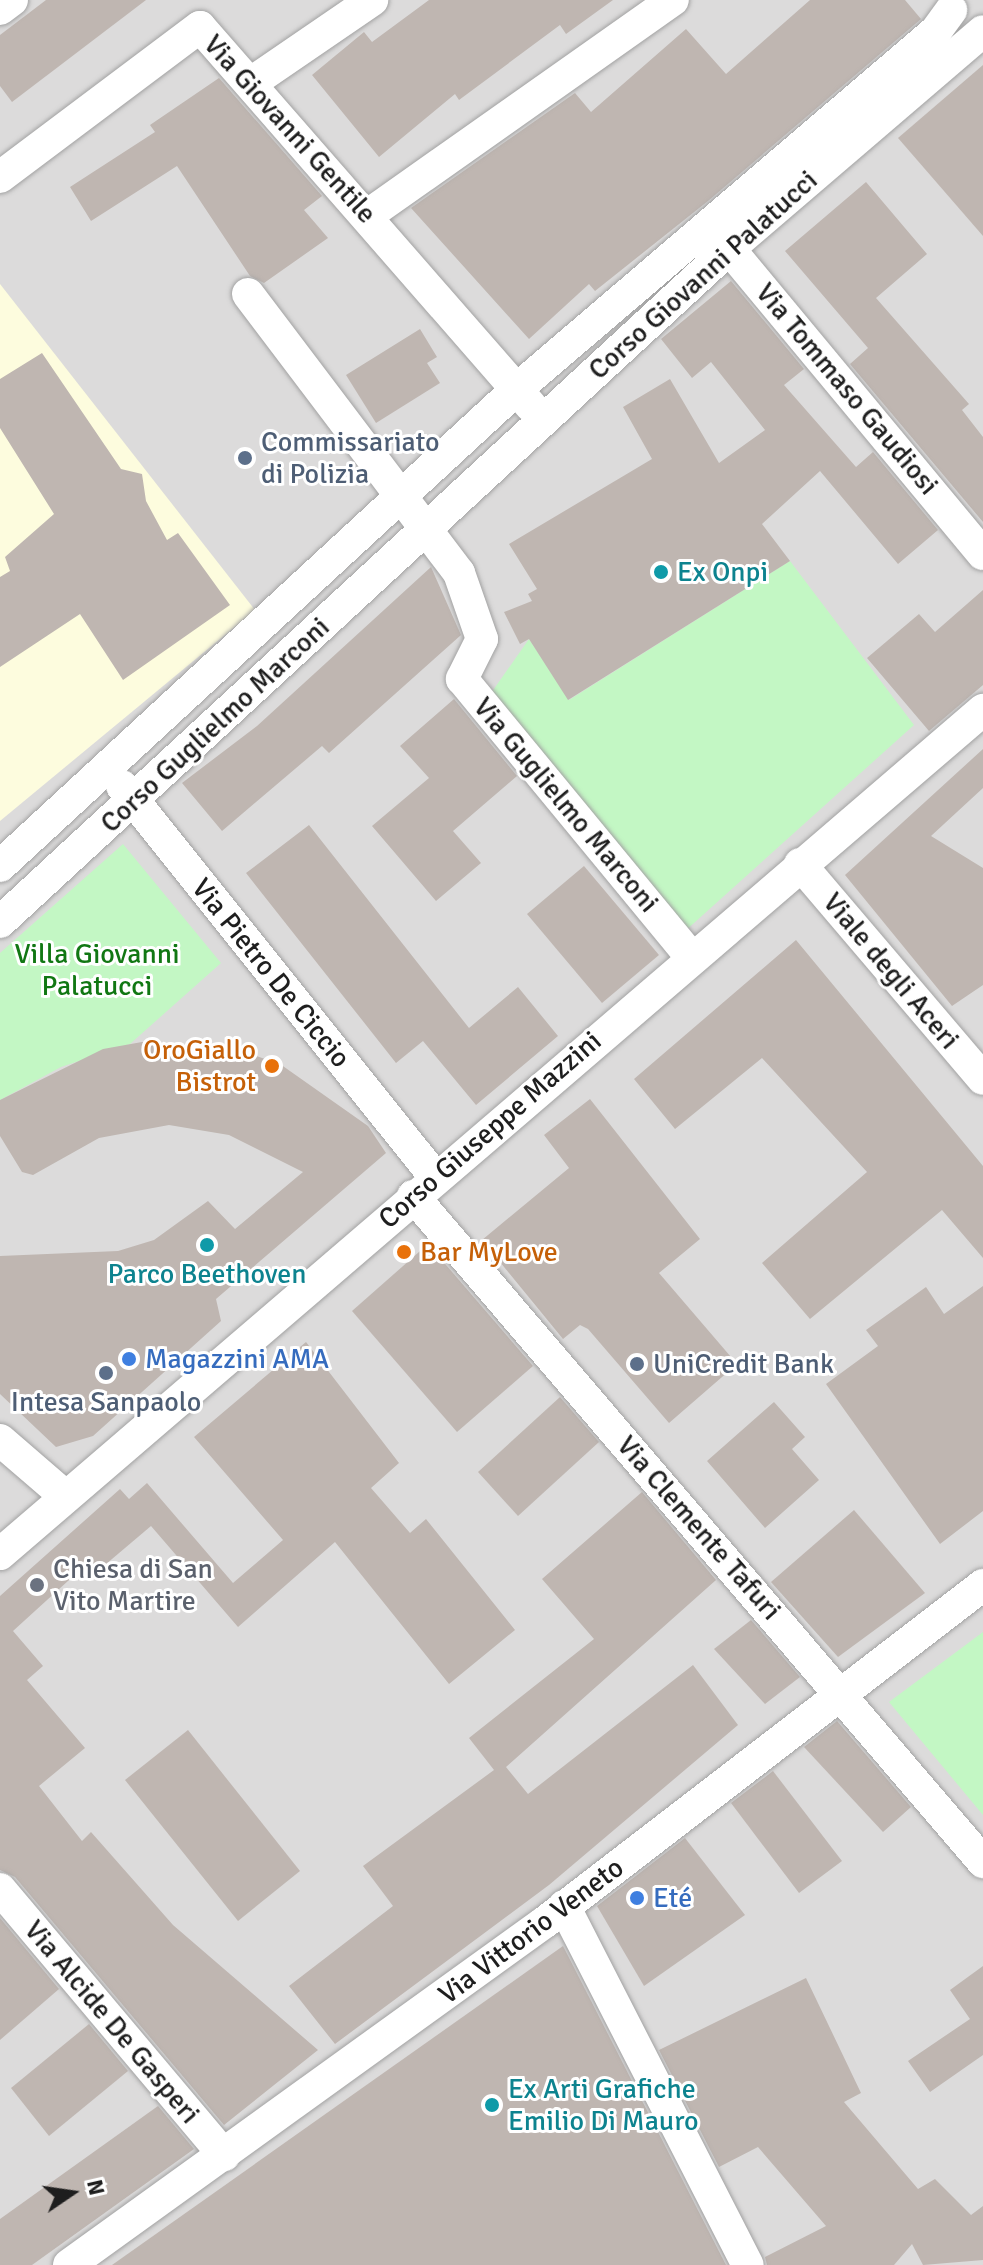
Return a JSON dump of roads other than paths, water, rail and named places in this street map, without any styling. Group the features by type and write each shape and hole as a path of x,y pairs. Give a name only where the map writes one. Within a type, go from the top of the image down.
{"street":[{"path":"0,9 12,0"},
{"path":"251,83 372,0"},
{"path":"368,215 673,0"},
{"name":"Corso Giovanni Palatucci","path":"428,525 543,420 720,236 936,31 950,5 961,22 983,29"},
{"name":"Via Giovanni Gentile","path":"0,177 200,27 368,215 543,420"},
{"name":"Corso Giovanni Palatucci","path":"403,495 517,389 720,236 983,29"},
{"name":"Via Tommaso Gaudiosi","path":"720,236 983,554"},
{"name":"Via Guglielmo Marconi","path":"248,294 428,525 481,621 482,639 462,679 691,957"},
{"name":"Corso Guglielmo Marconi","path":"0,866 403,495"},
{"name":"Corso Guglielmo Marconi","path":"0,922 135,801 428,525"},
{"name":"Corso Giuseppe Mazzini","path":"0,1554 64,1495 983,710"},
{"name":"Via Pietro De Ciccio","path":"106,769 135,801 424,1186"},
{"name":"Viale degli Aceri","path":"800,864 983,1079"},
{"name":"Via Clemente Tafuri","path":"424,1186 983,1862"},
{"path":"0,1440 64,1495"},
{"name":"Via Vittorio Veneto","path":"69,2265 564,1906 844,1697 983,1585"},
{"name":"Via Alcide De Gasperi","path":"0,1889 224,2155"},
{"path":"564,1906 748,2265"}],"place":[{"name":"Commissariato di Polizia","path":"245,458"},
{"name":"Ex Onpi","path":"661,572"},
{"name":"OroGiallo Bistrot","path":"272,1066"},
{"name":"Parco Beethoven","path":"207,1245"},
{"name":"Bar MyLove","path":"404,1252"},
{"name":"Magazzini AMA","path":"129,1359"},
{"name":"UniCredit Bank","path":"637,1364"},
{"name":"Intesa Sanpaolo","path":"106,1373"},
{"name":"Chiesa di San Vito Martire","path":"37,1585"},
{"name":"Eté","path":"637,1898"},
{"name":"Ex Arti Grafiche Emilio Di Mauro","path":"492,2105"}],"park label":[{"name":"Villa Giovanni Palatucci","path":"97,970"}]}
